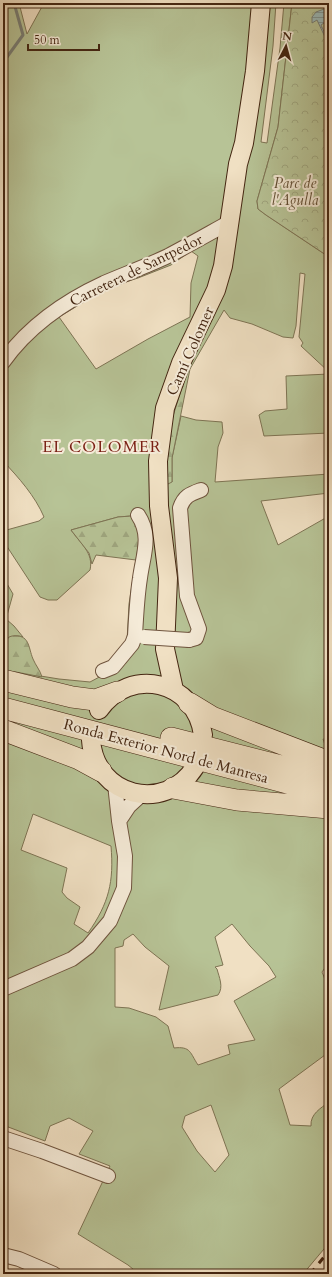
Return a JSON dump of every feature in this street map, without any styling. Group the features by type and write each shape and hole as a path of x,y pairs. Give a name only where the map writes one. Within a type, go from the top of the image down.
{"highway":[{"path":"3,680 80,698 95,700 117,692"},
{"name":"Ronda Exterior Nord de Manresa","path":"3,694 329,778"},
{"path":"182,697 212,717 329,762"},
{"name":"Ronda Exterior Nord de Manresa","path":"3,708 329,794"},
{"path":"3,730 79,759 108,778"},
{"path":"173,788 237,800 329,808"}],"main road":[{"path":"230,222 238,164 244,143 255,71 261,3"},
{"name":"Camí Colomer","path":"141,684 160,666 166,649 168,578 159,506 158,461 165,408 181,363 216,290 223,266 230,222"},
{"name":"Camí Colomer","path":"166,649 182,697 198,718 203,735"},
{"path":"99,710 117,692 133,685 158,684 182,697"},
{"path":"91,740 94,756 108,778 128,791 142,794 158,794 173,788 186,779 195,767"}],"street":[{"name":"Carretera de Santpedor","path":"3,362 11,350 33,329 57,310 103,284 169,256 230,222"},
{"path":"103,671 113,667 132,644 140,637 189,640 196,638 198,629 187,596 180,508 182,501 189,495 201,490"},
{"path":"138,515 144,524 146,547 140,577 140,637"},
{"path":"3,989 72,959 88,947 110,921 124,888 125,856 119,822 108,778"},
{"path":"119,822 129,806 142,794"},
{"path":"3,1138 108,1176"},
{"path":"3,1255 54,1274"}],"green space":[{"path":"3,3 19,3 27,34 44,3 276,3 273,46 261,142 267,143 280,48 284,3 292,3 278,127 257,201 258,209 329,257 329,372 301,346 303,343 299,337 305,274 300,273 296,326 293,338 283,337 252,324 230,318 224,310 190,369 190,363 165,465 172,482 172,458 181,416 196,420 222,422 223,433 218,447 215,482 329,474 329,493 261,501 278,545 329,516 329,740 323,739 329,757 329,962 322,972 329,989 329,1052 279,1089 290,1125 311,1126 314,1115 329,1102 329,1243 303,1274 139,1274 128,1265 78,1234 110,1166 79,1154 93,1131 69,1118 50,1126 45,1141 3,1125 3,673 16,672 90,682 105,674 119,656 127,641 129,604 139,540 134,519 131,516 118,517 71,530 88,553 91,564 90,570 57,600 48,600 40,597 6,545 3,546 3,531 39,521 44,517 21,481 3,461","holes":["191,251 198,256 191,283 190,317 96,369 59,317 105,289 171,265","33,814 111,846 111,881 101,912 88,933 74,924 80,907 67,898 62,892 67,868 21,850","232,924 269,966 276,977 234,1001 255,1040 228,1045 230,1054 198,1065 187,1049 174,1048 168,1026 156,1017 129,1008 115,1007 115,948 123,946 124,940 133,934 145,947 169,966 159,1010 218,995 221,989 217,969 215,967 223,965 215,937","211,1105 229,1155 215,1172 197,1151 182,1127 185,1116"]},
{"name":"Parc de l'Agulla","path":"292,3 329,3 329,257 258,209 257,201 278,127"},
{"path":"190,361 190,369 172,458 172,482 166,485 165,465 170,426"},
{"path":"329,374 329,433 264,436 259,415 265,411 287,409 286,376"},
{"path":"131,516 140,528 136,560 96,555 92,564 89,553 71,530 118,517"},
{"path":"3,577 13,594 6,619 23,637 12,637 3,645"},
{"path":"18,636 25,639 42,677 16,672 3,673 3,645 9,637"}],"water":[{"path":"324,9 329,11 329,30 327,31 324,23 321,25 326,36 325,37 317,20 312,23 312,17 316,12"}],"waterway":[{"path":"3,58 7,57 23,35 14,3"}],"railway":[{"path":"310,1274 329,1251"}],"district":[{"name":"EL COLOMER","path":"102,446"}]}
